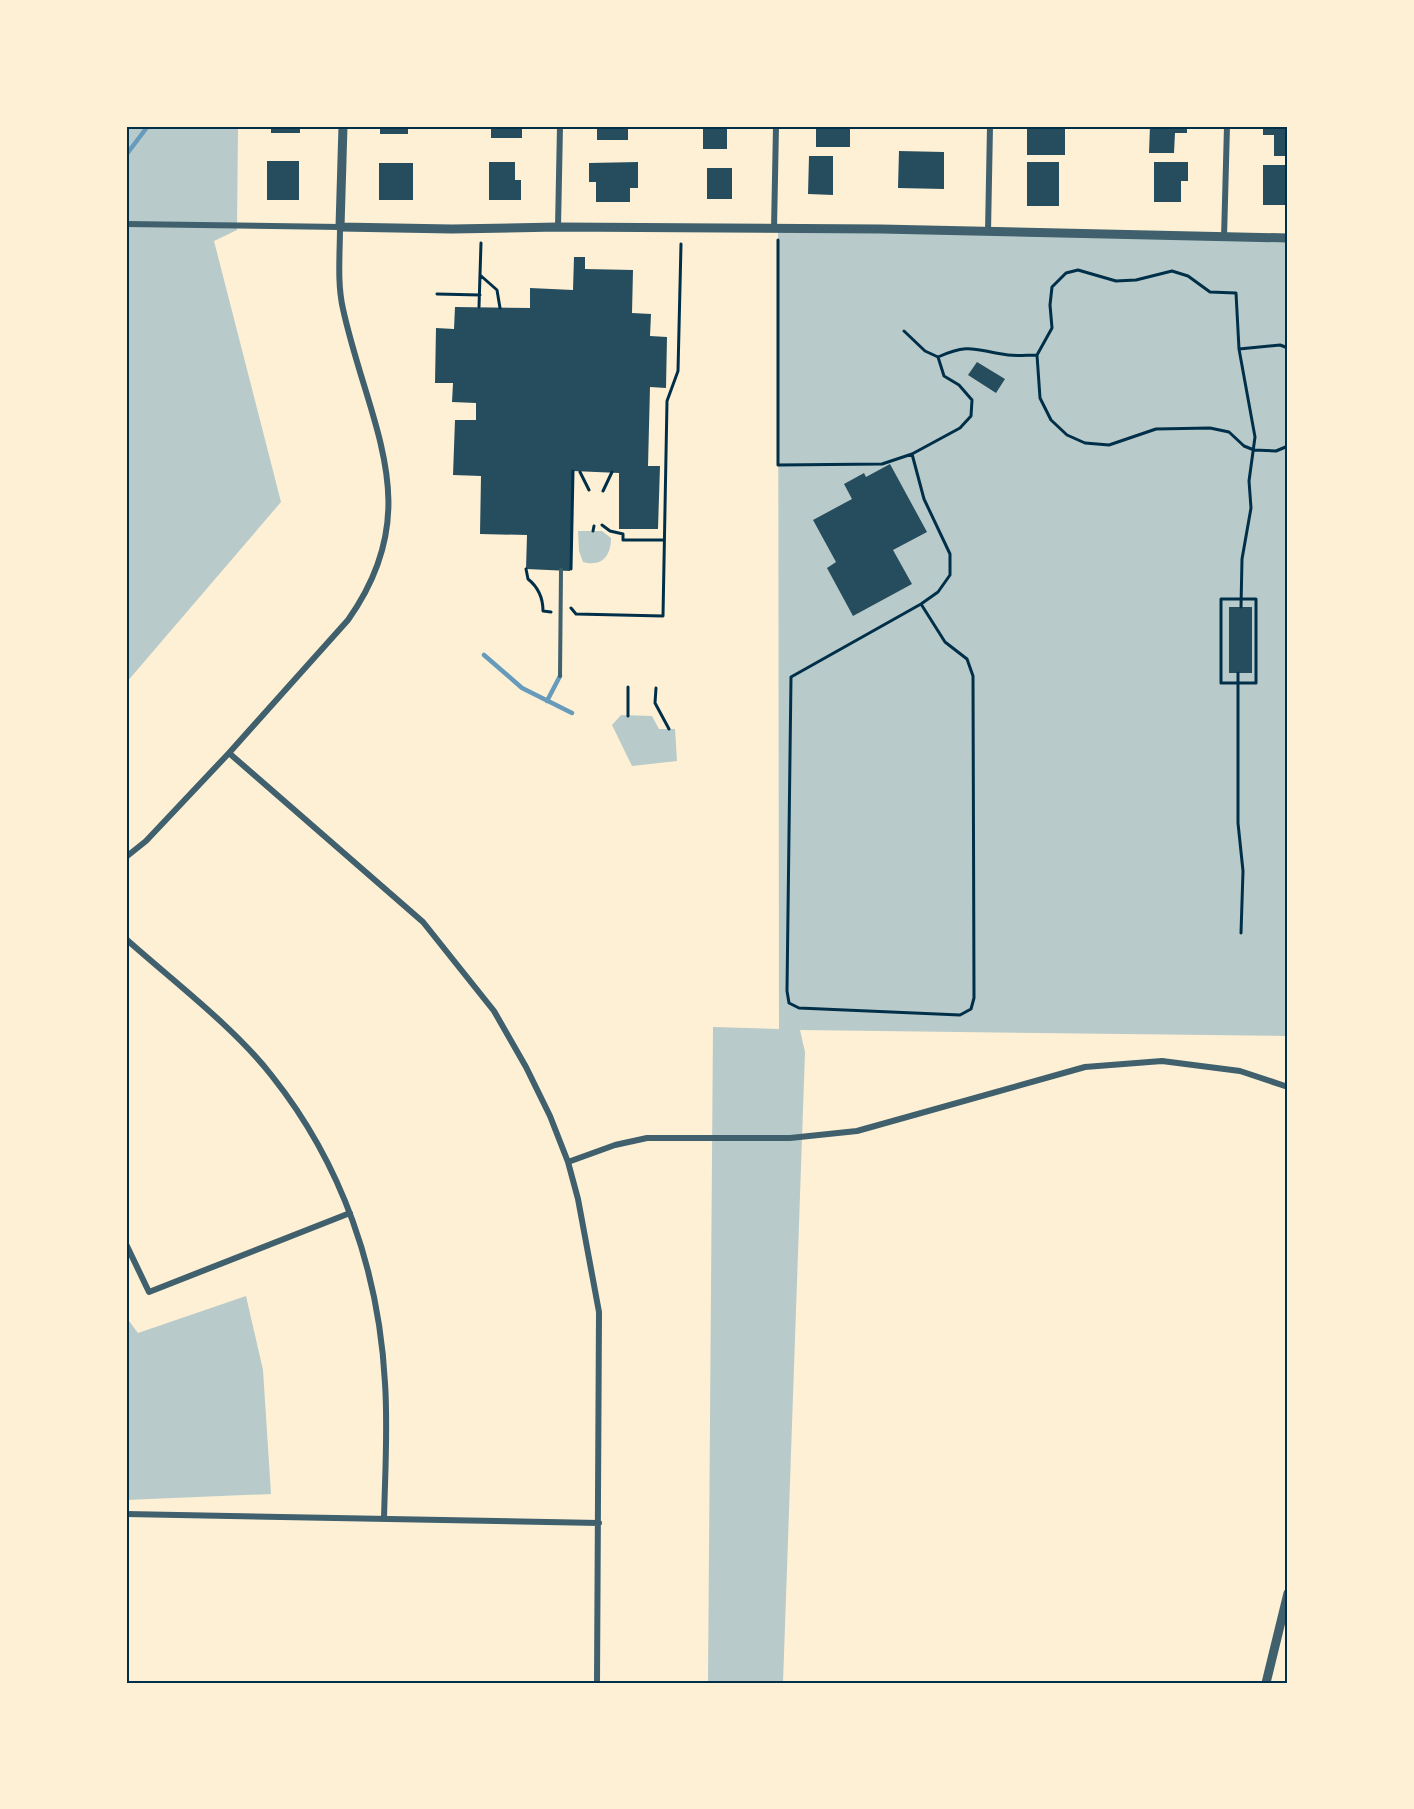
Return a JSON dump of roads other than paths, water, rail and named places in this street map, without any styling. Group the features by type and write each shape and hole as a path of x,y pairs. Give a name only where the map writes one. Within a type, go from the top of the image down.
{"street":[{"path":"126,858 146,841 229,753 348,620 374,578 383,555 388,531 390,489 342,307 340,227 343,126"},
{"path":"558,227 560,126"},
{"path":"776,126 776,229"},
{"path":"988,232 990,126"},
{"path":"1224,238 1227,126"},
{"path":"126,224 452,229 558,227 776,229 1288,238"},
{"path":"229,753 430,930 494,1011 526,1067 568,1162 586,1232 599,1312 597,1683"},
{"path":"126,939 239,1041 272,1075 316,1140 350,1213 372,1281 382,1352 386,1402 384,1519"},
{"path":"568,1162 615,1145 647,1138 790,1138 857,1131 1085,1067 1162,1061 1240,1071 1288,1087"},
{"path":"126,1244 149,1292 350,1213"},
{"path":"126,1514 599,1523"},
{"path":"1266,1683 1288,1593"}],"lane":[{"path":"560,676 561,570"}],"waterway":[{"path":"126,155 148,126"},
{"path":"484,655 522,688 572,713"},
{"path":"547,701 560,676"}]}
